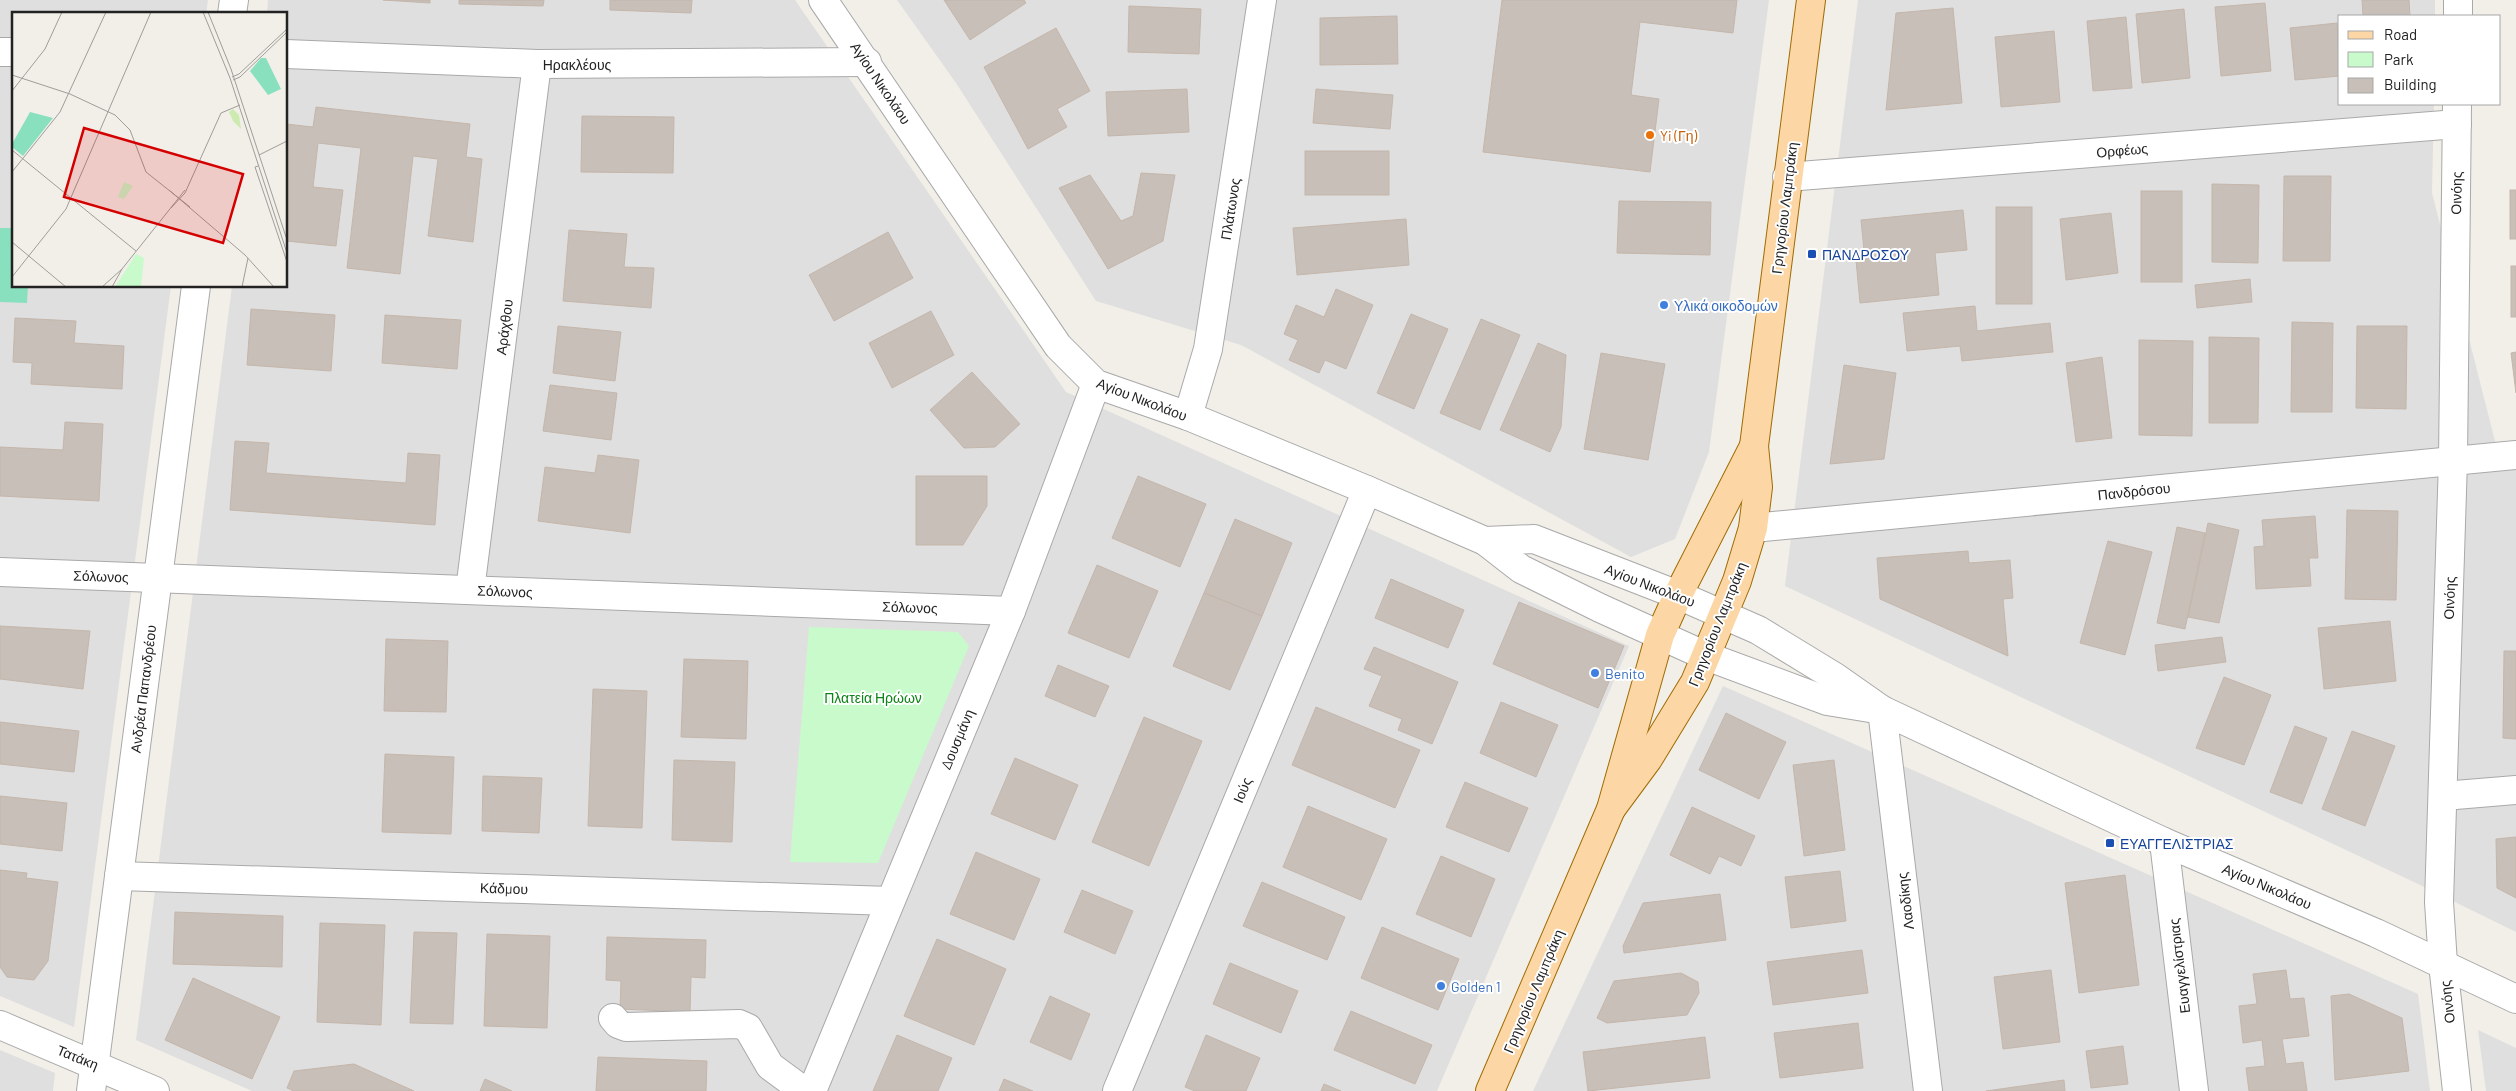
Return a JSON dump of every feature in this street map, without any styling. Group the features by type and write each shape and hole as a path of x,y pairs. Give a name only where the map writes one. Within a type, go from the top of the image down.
{"main road":[{"name":"Γρηγορίου Λαμπράκη","path":"1611,809 1648,759 1695,682 1737,581 1753,528 1758,487 1754,446 1811,0"},
{"name":"Γρηγορίου Λαμπράκη","path":"1490,1091 1611,809 1660,635 1678,595 1754,446"}],"street":[{"name":"Αγίου Νικολάου","path":"823,0 868,62 1058,346 1096,384 1188,416 1484,541 1521,569 1706,656 1827,701 1882,710"},
{"name":"Πλάτωνος","path":"1188,416 1208,349 1262,0"},
{"path":"2458,0 2458,15"},
{"name":"Ηρακλέους","path":"288,54 537,64 868,62"},
{"name":"Αράχθου","path":"470,590 537,64"},
{"name":"Ορφέως","path":"1788,177 2457,114"},
{"name":"Οινόης","path":"2457,114 2453,460 2439,902 2443,964 2458,1091"},
{"name":"Ανδρέα Παπανδρέου","path":"91,1091 196,288"},
{"name":"Δουσμάνη","path":"812,1091 1011,611 1096,384"},
{"name":"Πανδρόσου","path":"1753,528 2516,455"},
{"name":"Ιούς","path":"1117,1091 1367,490"},
{"name":"Αγίου Νικολάου","path":"1484,541 1534,539 1722,614 1775,640 1835,677 1882,710 2164,842 2443,964 2516,999"},
{"name":"Σόλωνος","path":"0,572 1011,611"},
{"name":"Λαοδίκης","path":"1882,710 1928,1091"},
{"path":"2443,796 2516,790"},
{"name":"Ευαγγελίστριας","path":"2164,842 2194,1091"},
{"name":"Κάδμου","path":"119,876 890,901"},
{"path":"613,1018 618,1024 626,1027 739,1024 748,1028 770,1066 804,1091"},
{"name":"Τατάκη","path":"0,1025 155,1091"}],"shaded area":[{"path":"0,0 208,0 206,12 12,12 12,288 171,288 74,1027 0,996"},
{"path":"268,0 795,0 1066,392 1629,646 1437,1091 252,1091 136,1040 232,288 288,288 288,12 267,12"},
{"path":"897,0 1769,0 1709,452 1675,539 1631,557 1241,345 1096,301 956,83"},
{"path":"1858,0 2435,0 2435,15 2338,15 2338,105 2434,105 2432,193 2496,445 2516,445 2516,932 2414,882 1785,586"},
{"path":"1723,686 2418,994 2430,1091 1533,1091"},
{"path":"2478,1030 2516,1048 2516,1091 2486,1091"},
{"path":"0,1050 55,1073 53,1091 0,1091"}],"green space":[{"path":"0,228 12,228 12,288 28,288 27,303 0,302"},
{"name":"Πλατεία Ηρώων","path":"809,627 958,632 969,646 878,863 790,862"}],"building":[{"path":"383,0 430,0 430,3"},
{"path":"459,0 544,0 543,6 459,4"},
{"path":"610,0 692,0 691,13 610,10"},
{"path":"944,0 1024,0 1026,3 970,40"},
{"path":"1502,0 1737,0 1733,33 1640,22 1631,95 1659,99 1650,172 1483,152"},
{"path":"2362,0 2409,0 2410,15 2363,15"},
{"path":"2265,3 2271,71 2221,76 2215,7"},
{"path":"1129,6 1201,9 1199,54 1128,52"},
{"path":"1953,8 1962,103 1886,110 1896,13"},
{"path":"2184,9 2190,78 2142,83 2136,14"},
{"path":"1397,16 1398,64 1320,65 1320,18"},
{"path":"2126,17 2132,88 2093,91 2087,21"},
{"path":"2337,23 2338,76 2295,80 2290,28"},
{"path":"1056,28 1090,91 1057,109 1067,127 1028,149 984,67"},
{"path":"2054,31 2060,102 2001,107 1995,37"},
{"path":"1187,89 1189,132 1108,136 1106,92"},
{"path":"1316,89 1393,95 1390,129 1313,123"},
{"path":"316,107 470,124 466,157 482,159 473,242 428,236 438,159 413,156 400,274 347,268 361,148 318,143 313,187 343,190 336,246 288,241 288,124 313,127"},
{"path":"582,116 674,117 673,173 581,172"},
{"path":"1305,151 1389,151 1389,195 1305,195"},
{"path":"1141,173 1175,175 1163,241 1108,269 1059,188 1090,175 1121,221 1133,216"},
{"path":"2284,176 2331,176 2330,261 2283,261"},
{"path":"2212,184 2259,185 2258,263 2212,262"},
{"path":"2510,190 2516,190 2516,239 2510,239"},
{"path":"2141,191 2182,191 2182,282 2141,282"},
{"path":"1619,201 1711,202 1710,255 1617,253"},
{"path":"1996,207 2032,207 2032,304 1996,304"},
{"path":"1963,210 1967,250 1935,253 1939,295 1860,303 1856,260 1865,260 1861,220"},
{"path":"2111,213 2118,273 2066,280 2060,219"},
{"path":"1406,219 1409,265 1297,275 1293,228"},
{"path":"569,230 627,234 624,267 654,268 651,308 563,301"},
{"path":"888,232 913,278 834,321 809,275"},
{"path":"2511,266 2516,266 2516,317 2511,317"},
{"path":"2250,279 2252,302 2197,308 2195,285"},
{"path":"1336,289 1373,305 1346,369 1325,360 1319,373 1289,360 1298,340 1284,334 1296,305 1324,317"},
{"path":"1975,306 1977,331 2050,323 2053,352 1962,361 1960,346 1907,351 1903,313"},
{"path":"251,309 335,315 331,371 247,365"},
{"path":"931,311 954,355 892,388 869,343"},
{"path":"1411,314 1448,329 1414,409 1377,393"},
{"path":"385,315 461,320 457,369 382,363"},
{"path":"15,318 76,321 74,343 124,346 122,389 31,384 32,363 13,362"},
{"path":"1481,319 1520,335 1480,430 1440,413"},
{"path":"2292,322 2333,323 2332,412 2291,412"},
{"path":"558,326 621,332 615,381 553,373"},
{"path":"2357,326 2407,326 2406,409 2356,408"},
{"path":"2209,337 2259,338 2258,423 2209,423"},
{"path":"2139,340 2193,341 2192,436 2139,435"},
{"path":"1538,343 1566,355 1561,427 1550,452 1500,430"},
{"path":"2516,352 2516,393 2511,353"},
{"path":"1601,353 1665,364 1648,460 1584,449"},
{"path":"2102,357 2112,438 2076,442 2066,363"},
{"path":"1844,365 1896,373 1884,459 1830,464"},
{"path":"972,372 1020,424 995,447 964,448 930,410"},
{"path":"550,385 617,393 611,440 543,431"},
{"path":"65,422 103,424 99,501 0,496 0,447 63,450"},
{"path":"235,441 269,443 266,473 406,483 408,453 440,455 435,525 230,510"},
{"path":"598,455 639,460 630,533 538,521 545,467 595,473"},
{"path":"916,476 987,476 987,506 963,545 916,545"},
{"path":"1138,476 1206,504 1180,567 1112,538"},
{"path":"2347,510 2398,511 2396,600 2345,599"},
{"path":"2315,516 2318,558 2309,558 2311,586 2256,589 2254,547 2264,546 2262,520"},
{"path":"1235,519 1292,543 1262,616 1204,593"},
{"path":"2208,523 2239,530 2219,623 2188,617"},
{"path":"2177,527 2205,533 2185,629 2157,623"},
{"path":"2108,541 2152,552 2125,655 2080,643"},
{"path":"1968,551 1969,563 2010,560 2013,598 2003,599 2008,656 1880,599 1877,558"},
{"path":"1097,565 1158,591 1129,658 1068,633"},
{"path":"1391,579 1464,610 1448,648 1375,618"},
{"path":"1204,593 1262,616 1230,690 1173,666"},
{"path":"1519,602 1624,646 1598,708 1493,664"},
{"path":"2390,621 2396,681 2324,689 2318,628"},
{"path":"0,626 90,631 83,689 0,679"},
{"path":"2222,637 2226,662 2158,671 2155,645"},
{"path":"386,639 448,641 446,712 384,711"},
{"path":"1374,647 1458,682 1432,744 1398,730 1402,719 1369,706 1382,676 1364,669"},
{"path":"2504,651 2516,651 2516,739 2503,738"},
{"path":"684,659 748,661 746,739 681,737"},
{"path":"1058,665 1109,686 1095,717 1045,696"},
{"path":"2224,677 2271,695 2244,765 2196,748"},
{"path":"593,689 647,691 642,828 588,826"},
{"path":"1501,702 1558,725 1536,777 1480,753"},
{"path":"1316,707 1420,750 1395,808 1292,765"},
{"path":"1726,713 1786,742 1759,799 1699,770"},
{"path":"1144,717 1202,741 1149,866 1092,842"},
{"path":"0,722 79,731 74,772 0,764"},
{"path":"2295,726 2327,738 2302,804 2270,792"},
{"path":"2352,731 2395,746 2365,826 2322,809"},
{"path":"385,754 454,757 451,834 382,832"},
{"path":"1015,758 1078,785 1055,840 991,814"},
{"path":"674,760 735,762 732,842 672,840"},
{"path":"1834,760 1845,850 1804,856 1793,765"},
{"path":"483,776 542,778 539,833 482,831"},
{"path":"1465,782 1528,808 1509,852 1446,827"},
{"path":"0,796 67,803 62,851 0,844"},
{"path":"1308,806 1387,839 1361,900 1283,867"},
{"path":"1692,807 1755,836 1741,866 1719,856 1710,874 1670,855"},
{"path":"2516,837 2516,898 2497,888 2496,839"},
{"path":"976,852 1040,879 1014,940 950,914"},
{"path":"1441,856 1495,879 1471,937 1416,914"},
{"path":"0,870 27,873 26,878 58,882 48,961 34,980 7,977 0,967"},
{"path":"1840,871 1846,921 1791,928 1785,877"},
{"path":"2125,875 2139,985 2079,993 2065,883"},
{"path":"1262,882 1345,917 1327,960 1243,926"},
{"path":"1082,890 1133,911 1115,954 1064,932"},
{"path":"1720,894 1726,940 1624,953 1623,946 1643,903"},
{"path":"175,912 283,916 282,967 173,964"},
{"path":"320,923 385,925 381,1025 317,1022"},
{"path":"1382,927 1459,959 1438,1010 1361,978"},
{"path":"414,932 457,933 453,1024 410,1023"},
{"path":"487,934 550,936 547,1028 484,1026"},
{"path":"607,937 706,940 705,978 691,977 690,1012 620,1009 621,981 606,980"},
{"path":"937,939 1006,969 974,1045 904,1016"},
{"path":"1862,950 1868,993 1773,1005 1767,962"},
{"path":"1230,963 1298,991 1281,1033 1213,1004"},
{"path":"2051,970 2060,1042 2003,1049 1994,977"},
{"path":"2286,970 2290,999 2304,998 2309,1036 2282,1039 2286,1064 2303,1062 2307,1091 2249,1091 2246,1068 2265,1066 2262,1040 2243,1043 2239,1006 2257,1004 2253,974"},
{"path":"1681,973 1698,982 1699,993 1687,1015 1607,1023 1597,1018 1614,981"},
{"path":"193,978 280,1017 252,1079 165,1040"},
{"path":"2349,994 2402,1018 2409,1071 2335,1080 2331,996"},
{"path":"1050,996 1090,1014 1071,1060 1030,1042"},
{"path":"1351,1011 1432,1045 1415,1084 1334,1050"},
{"path":"1858,1023 1863,1068 1780,1078 1774,1033"},
{"path":"897,1035 952,1058 938,1091 873,1091"},
{"path":"1206,1035 1260,1058 1246,1091 1195,1091 1185,1087"},
{"path":"1705,1037 1710,1078 1588,1091 1583,1052"},
{"path":"2123,1046 2128,1084 2091,1088 2086,1051"},
{"path":"598,1057 707,1061 706,1091 596,1091"},
{"path":"354,1064 414,1091 294,1091 287,1088 294,1071"},
{"path":"485,1079 512,1091 480,1091"},
{"path":"1004,1079 1033,1091 999,1091"},
{"path":"2064,1080 2065,1091 1986,1091"},
{"path":"1324,1084 1341,1091 1321,1091"}],"place":[{"name":"Yi (Γη)","path":"1650,135"},
{"name":"ΠΑΝΔΡΟΣΟΥ","path":"1812,254"},
{"name":"Υλικά οικοδομών","path":"1664,305"},
{"name":"Benito","path":"1595,673"},
{"name":"ΕΥΑΓΓΕΛΙΣΤΡΙΑΣ","path":"2110,843"},
{"name":"Golden 1","path":"1441,986"}]}
